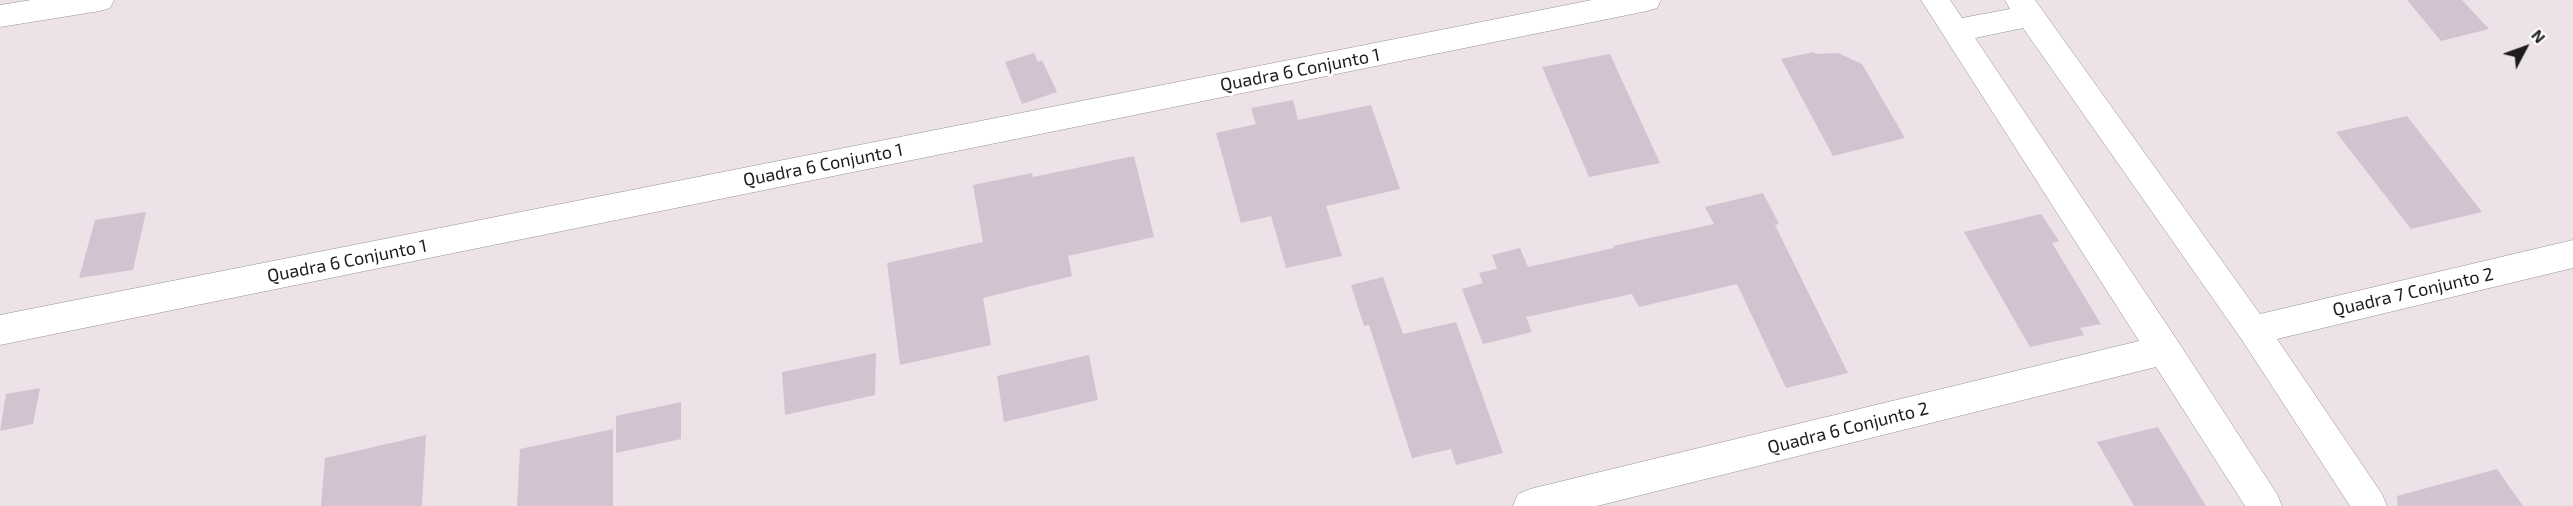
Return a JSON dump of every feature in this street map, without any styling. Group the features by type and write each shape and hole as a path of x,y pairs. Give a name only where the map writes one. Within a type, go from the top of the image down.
{"street":[{"path":"0,16 100,0"},
{"name":"Quadra 6 Conjunto 1","path":"0,330 1647,0"},
{"path":"1935,0 2265,506"},
{"path":"1956,31 2024,8 2253,330 2370,506"},
{"name":"Quadra 7 Conjunto 2","path":"2253,330 2573,254"},
{"name":"Quadra 6 Conjunto 2","path":"1530,506 2165,350"}],"building":[{"path":"2407,0 2462,0 2489,29 2441,41"},
{"path":"1814,52 1815,54 1838,53 1862,64 1905,138 1833,156 1781,59"},
{"path":"1034,53 1038,62 1042,60 1057,92 1022,104 1005,62"},
{"path":"1610,54 1660,163 1589,177 1542,67"},
{"path":"1293,100 1298,120 1371,105 1400,189 1326,206 1342,256 1286,268 1271,216 1241,223 1216,133 1256,124 1251,108"},
{"path":"2407,116 2482,212 2411,229 2336,132"},
{"path":"1134,156 1154,237 1068,256 1072,276 983,298 991,345 900,365 887,263 983,242 973,185 1032,173 1033,177"},
{"path":"1763,193 1779,224 1775,225 1848,373 1786,388 1737,284 1639,307 1632,294 1526,317 1532,332 1483,344 1462,289 1483,283 1479,273 1497,269 1492,255 1520,248 1528,267 1614,248 1613,246 1714,224 1705,207"},
{"path":"146,212 133,270 79,278 95,220"},
{"path":"2041,214 2059,241 2052,243 2101,324 2080,328 2084,335 2030,347 1964,232"},
{"path":"1383,277 1403,334 1456,322 1503,453 1456,465 1451,449 1412,458 1369,325 1364,326 1351,285"},
{"path":"876,353 875,395 785,415 782,372"},
{"path":"1089,355 1098,400 1004,422 997,376"},
{"path":"40,388 33,424 0,431 6,394"},
{"path":"681,402 681,439 616,453 616,416"},
{"path":"2158,427 2206,506 2134,506 2097,442"},
{"path":"613,429 613,506 517,506 520,449"},
{"path":"426,435 422,506 321,506 325,458"},
{"path":"2497,469 2523,506 2398,506 2397,496"}]}
